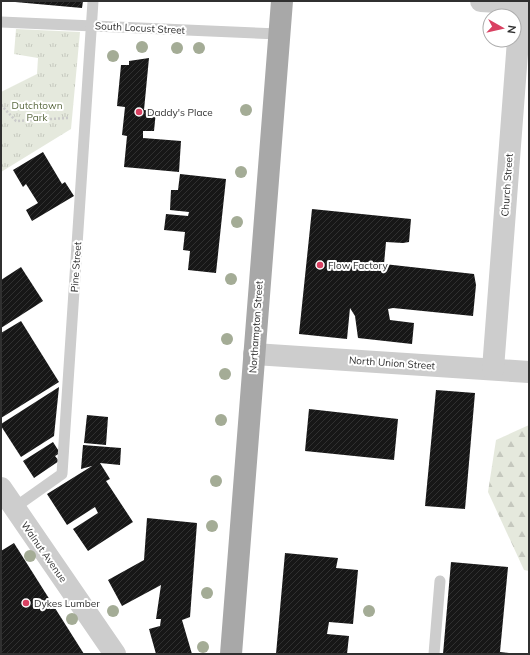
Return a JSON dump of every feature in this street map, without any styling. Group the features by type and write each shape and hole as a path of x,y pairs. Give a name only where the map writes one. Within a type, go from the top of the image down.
{"main road":[{"name":"Northampton Street","path":"231,654 282,1"}],"street":[{"path":"482,1 524,3"},
{"name":"Church Street","path":"493,370 524,3"},
{"name":"North Union Street","path":"254,354 529,372"},
{"name":"Walnut Avenue","path":"1,488 115,654"}],"lane":[{"name":"Pine Street","path":"14,508 62,474 93,1"},
{"name":"South Locust Street","path":"1,22 279,34"},
{"path":"434,654 440,581"}],"path":[{"path":"1,105 16,121 46,118"}],"green space":[{"name":"Dutchtown Park","path":"16,29 80,32 71,129 1,172 1,92 37,74 38,58 14,54"},
{"path":"529,425 529,571 524,570 488,492 496,440"}],"building":[{"path":"15,1 83,1 82,8"},
{"path":"149,58 144,110 156,111 154,131 143,131 143,138 181,141 179,172 124,167 127,136 122,135 125,107 117,106 121,65 129,65 129,61"},
{"path":"43,152 62,184 65,182 74,196 32,221 26,210 38,203 26,184 23,187 13,170"},
{"path":"180,174 226,179 216,273 188,270 190,251 183,250 185,232 164,230 166,214 188,216 189,212 170,210 171,190 178,190"},
{"path":"312,209 411,219 409,242 386,242 384,264 474,274 476,285 473,316 393,308 388,309 390,320 414,323 412,344 358,338 355,316 350,308 347,339 299,334"},
{"path":"21,267 43,301 1,328 1,280"},
{"path":"21,321 59,382 1,418 1,333"},
{"path":"59,387 54,436 21,457 1,424"},
{"path":"436,390 475,393 465,509 425,506"},
{"path":"309,409 398,419 394,460 305,451"},
{"path":"87,415 108,417 106,445 84,443"},
{"path":"53,442 60,453 55,456 59,461 34,478 23,461"},
{"path":"83,445 121,448 120,465 100,463 110,479 106,481 133,522 88,551 73,529 98,513 95,507 67,525 47,494 92,466 81,469"},
{"path":"147,518 197,523 190,617 182,620 192,654 156,654 149,629 160,626 161,619 156,619 161,585 122,606 108,580 144,560"},
{"name":"Dykes Lumber","path":"14,543 84,654 1,654 1,551"},
{"path":"285,553 338,558 336,568 358,570 353,624 329,622 327,634 349,636 347,654 276,654"},
{"path":"451,562 508,567 500,652 509,654 443,654"}],"place":[{"name":"Daddy's Place","path":"139,112"},
{"name":"Flow Factory","path":"320,265"},
{"name":"Dykes Lumber","path":"26,603"}]}
